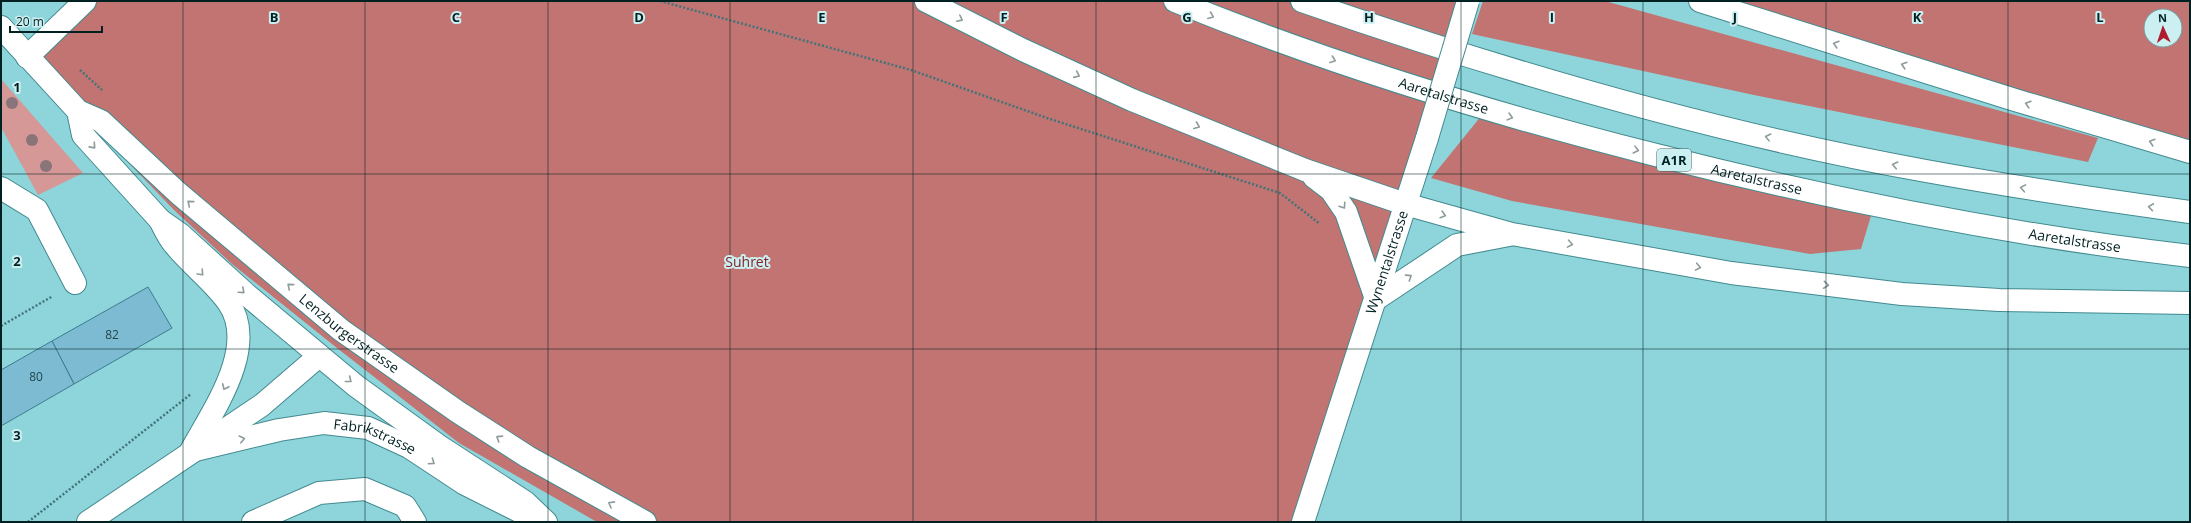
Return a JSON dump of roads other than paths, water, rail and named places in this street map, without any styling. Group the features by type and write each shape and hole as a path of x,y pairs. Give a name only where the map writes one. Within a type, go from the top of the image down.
{"main road":[{"path":"27,57 85,1"},
{"path":"926,1 1023,50 1124,96 1305,170 1406,204 1512,234 1731,273 1902,294 1999,300 2190,304"},
{"name":"Aaretalstrasse","path":"1175,1 1348,65 1486,110 1751,180 1874,206 2017,232 2190,256"},
{"path":"1302,1 1517,72 1649,109 1795,144 1925,171 2058,194 2190,212"},
{"name":"Wynentalstrasse","path":"1303,522 1420,163 1468,1"},
{"path":"1700,1 2015,100 2190,152"},
{"name":"Lenzburgerstrasse","path":"1,27 78,111 101,121 178,192 341,330 458,412 528,457 645,522"},
{"path":"78,111 83,135 160,220 180,234 318,356 356,386 439,446 525,502 546,522"},
{"path":"1305,170 1331,190 1346,212 1376,299 1457,245 1512,234"},
{"path":"1,188 37,210 75,283"},
{"name":"Fabrikstrasse","path":"160,220 173,243 228,302 239,324 239,350 226,386 191,451"},
{"name":"Fabrikstrasse","path":"88,522 191,451 262,405 318,356 341,330"},
{"name":"Fabrikstrasse","path":"191,451 279,430 324,423 368,428 409,446 465,484 541,522"},
{"path":"253,522 319,493 365,489 405,506 415,522"}],"park label":[{"name":"Suhret","path":"747,262"}]}
